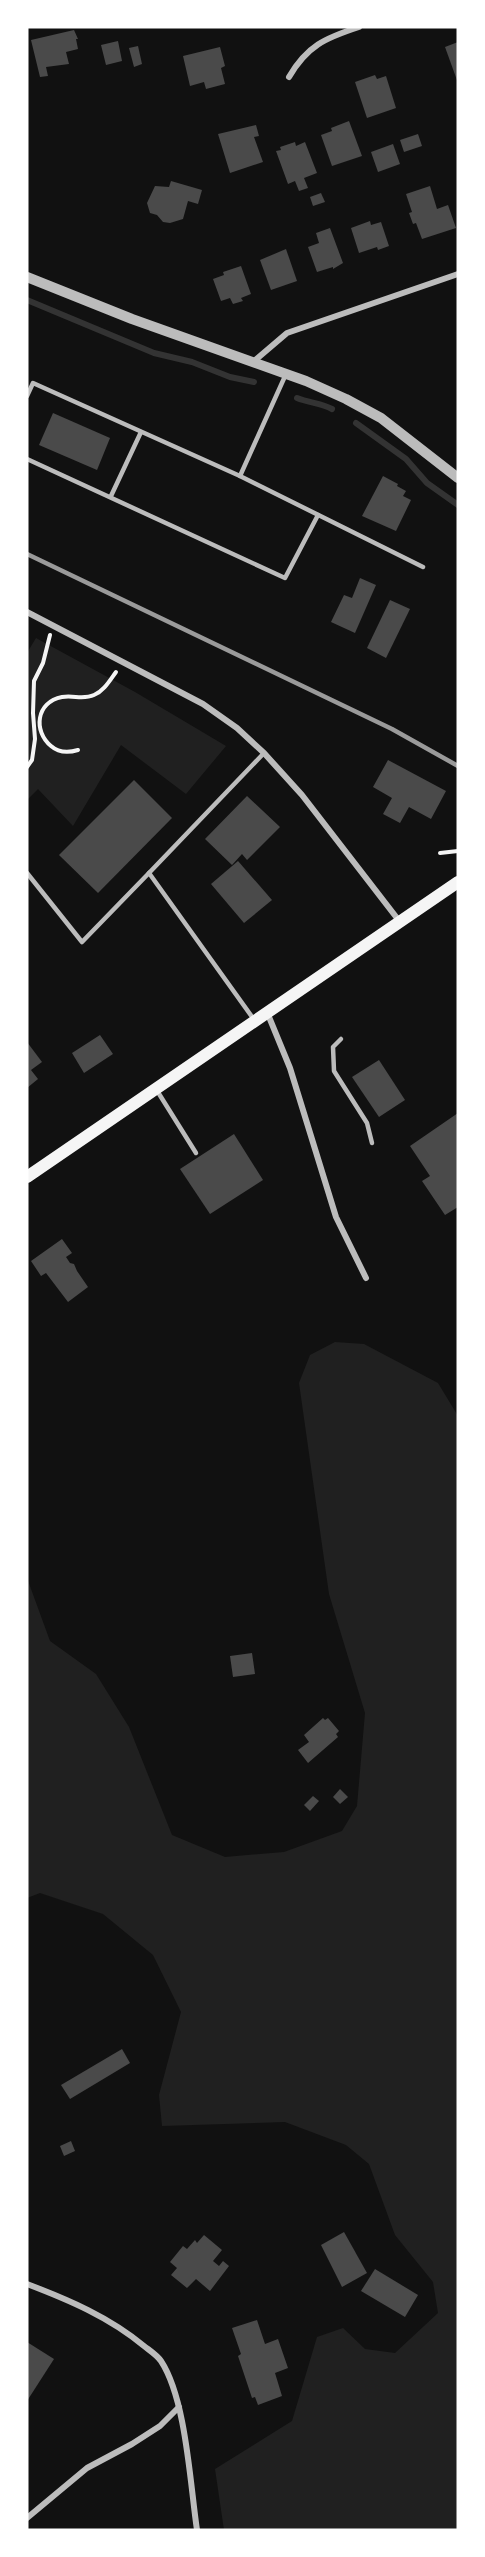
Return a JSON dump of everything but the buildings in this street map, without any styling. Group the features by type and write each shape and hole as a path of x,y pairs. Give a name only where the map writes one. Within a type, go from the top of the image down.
{"main road":[{"path":"27,1177 458,882"}],"street":[{"path":"289,77 299,59 318,43 358,27"},
{"path":"253,362 287,333 458,274"},
{"path":"27,277 132,320 253,362 284,378 346,399 381,418 458,478"},
{"path":"27,612 203,704 237,728 264,753 302,795 400,922"},
{"path":"267,1012 290,1068 336,1216 366,1278"},
{"path":"27,2284 81,2306 125,2330 160,2359 172,2382 179,2407 197,2530"},
{"path":"27,2518 87,2468 151,2432 179,2407"}],"lane":[{"path":"240,476 284,378"},
{"path":"27,396 33,383 240,476 423,567"},
{"path":"111,496 141,432"},
{"path":"27,459 285,578 318,515"},
{"path":"27,873 82,942 264,753"},
{"path":"149,873 255,1021"},
{"path":"340,1039 333,1047 334,1071 367,1123 372,1143"},
{"path":"155,1089 196,1153"}],"path":[{"path":"27,767 32,760 35,739 34,681 43,663 52,625"},
{"path":"78,750 62,752 54,749 41,735 36,725 40,715 54,701 67,697 83,699 100,692 123,661"},
{"path":"440,853 458,851"}],"shaded area":[{"path":"36,638 135,692 226,746 186,794 121,745 73,826 38,789 27,800 27,653"},
{"path":"335,1342 364,1344 438,1383 458,1416 458,2530 224,2530 215,2469 292,2421 317,2337 343,2328 365,2349 395,2353 438,2313 433,2282 395,2235 369,2164 346,2145 285,2122 162,2126 159,2095 181,2012 153,1955 103,1914 40,1893 27,1898 27,1578 50,1641 96,1674 129,1727 172,1835 225,1857 284,1852 342,1831 357,1806 365,1713 329,1594 299,1383 310,1355"}],"waterway":[{"path":"27,300 154,353 192,362 230,377 254,382"},
{"path":"297,398 332,409"},
{"path":"356,423 406,459 427,483 458,505"}],"railway":[{"path":"27,554 392,729 458,766"}]}
